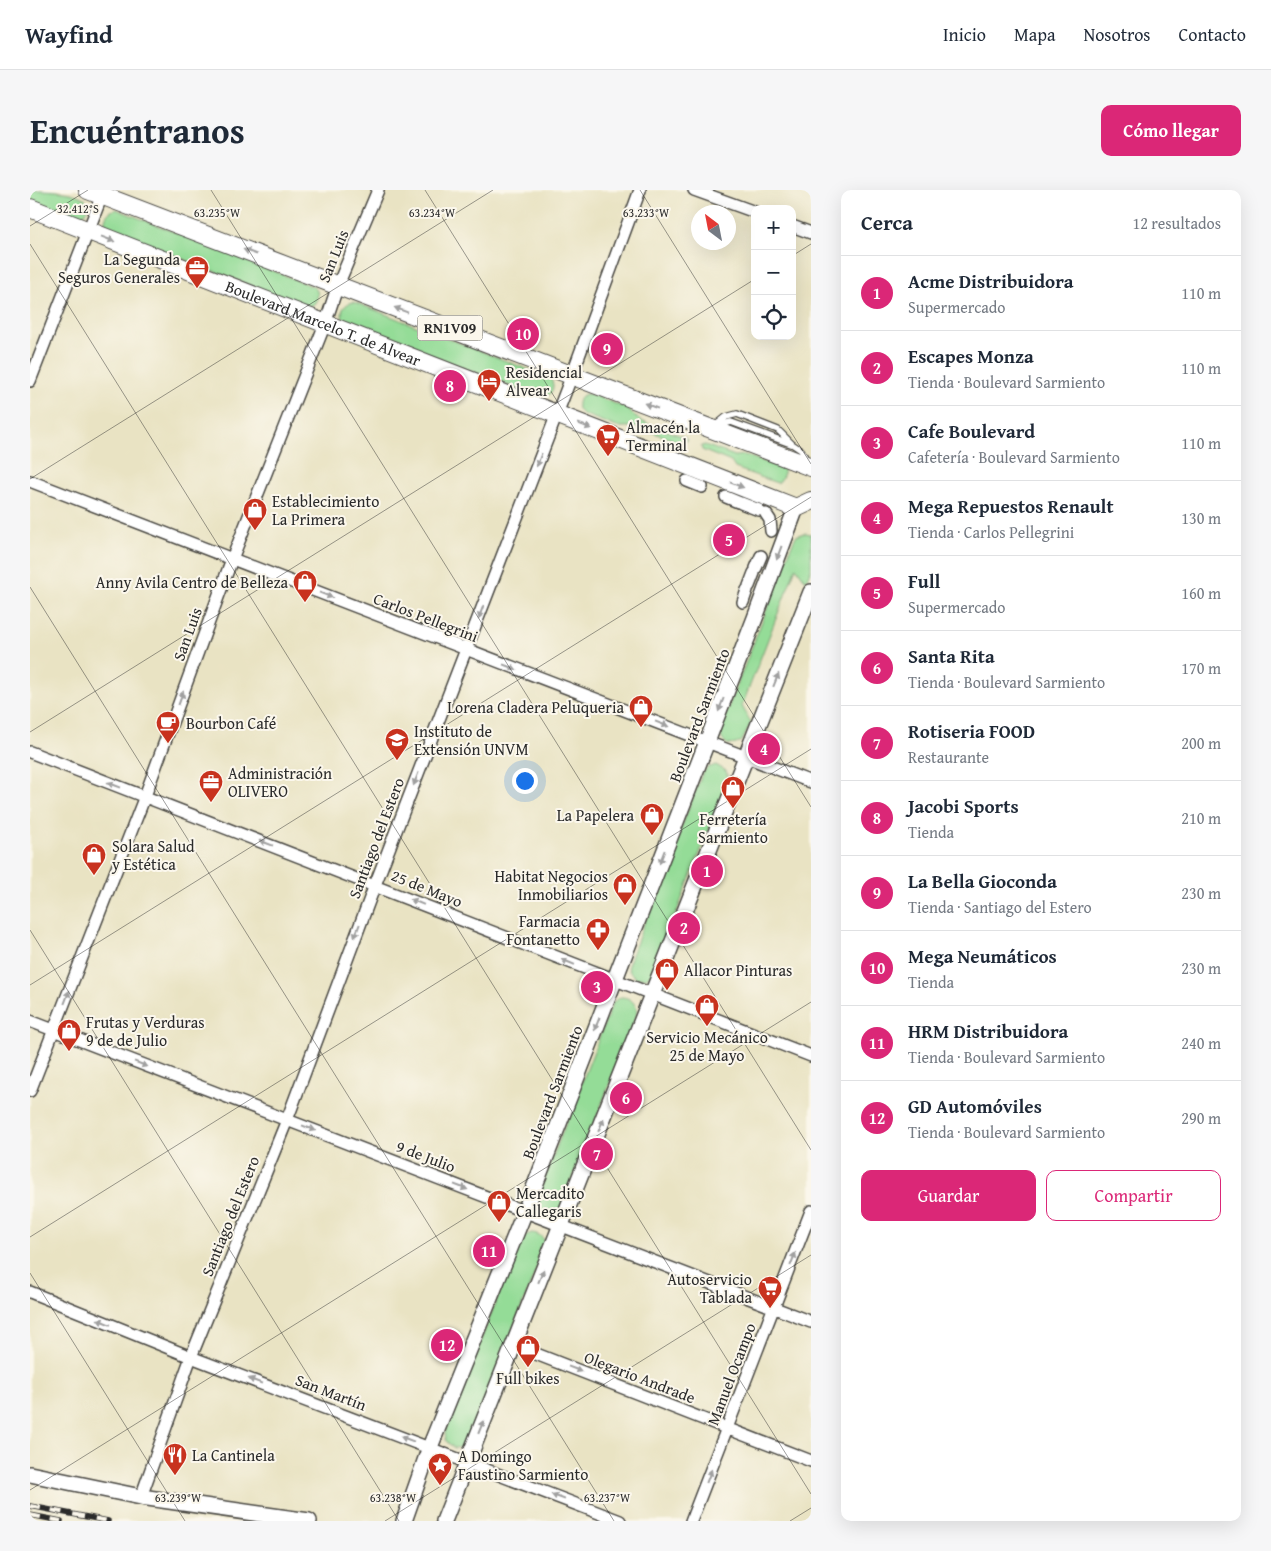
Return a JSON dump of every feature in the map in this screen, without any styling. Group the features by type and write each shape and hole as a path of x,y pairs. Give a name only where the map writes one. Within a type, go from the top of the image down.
{"main road":[{"name":"RN1V09","path":"98,192 811,467"},
{"name":"Boulevard Marcelo T. de Alvear","path":"30,208 557,414 804,504"},
{"name":"Boulevard Sarmiento","path":"404,1521 430,1448 525,1211 707,742 804,504"},
{"path":"444,1521 811,592"},
{"path":"30,1474 141,1497 308,1521"}],"street":[{"name":"San Luis","path":"30,1091 145,796 232,559 325,324 338,286 378,190"},
{"name":"Santiago del Estero","path":"141,1497 191,1357 287,1120 375,885 572,375 640,190"},
{"path":"694,190 751,211"},
{"path":"30,381 88,231 98,192"},
{"path":"796,227 811,233"},
{"name":"Carlos Pellegrini","path":"30,481 811,782"},
{"path":"687,481 702,487"},
{"path":"726,497 763,512 770,520 771,531"},
{"path":"742,602 761,556"},
{"name":"25 de Mayo","path":"30,752 811,1056"},
{"name":"9 de Julio","path":"30,1021 811,1322"},
{"name":"Manuel Ocampo","path":"691,1521 811,1211"},
{"name":"San Martín","path":"30,1292 191,1357 620,1521"},
{"name":"Olegario Andrade","path":"514,1345 811,1461"}],"lane":[{"path":"711,429 726,418 737,414 778,430 801,450 811,467"},
{"path":"711,429 731,422 792,444"},
{"path":"768,435 775,453"}],"green space":[{"path":"30,190 73,194 87,201 88,206 84,214 78,218 30,200"},
{"path":"116,209 314,287 318,294 316,301 313,305 305,307 106,229 106,216"},
{"path":"354,302 550,378 553,385 552,391 542,398 346,323 342,316 343,310 347,304"},
{"path":"586,394 591,394 626,408 641,421 684,437 687,441 682,443 638,427 617,427 583,414 578,410 578,404 580,398"},
{"path":"705,445 735,456 745,455 783,469 784,473 777,483 735,468 731,462 702,450 701,446"},
{"path":"805,533 811,534 811,569 806,581 796,567 742,706 751,723 742,741 733,745 729,744 722,740 721,726 793,542 796,536"},
{"path":"716,765 726,771 728,777 727,784 653,972 647,978 636,978 629,971 628,965 702,774 707,768"},
{"path":"621,997 628,998 633,1002 637,1014 561,1208 553,1212 546,1212 540,1208 536,1200 613,1002"},
{"path":"531,1233 540,1236 546,1244 468,1444 463,1447 454,1448 446,1441 445,1432 520,1240"}],"railway":[{"path":"30,1506 108,1521"},
{"path":"30,1515 61,1521"}],"place":[{"name":"La Segunda Seguros Generales","path":"197,289"},
{"name":"Mega Neumáticos","path":"523,334"},
{"name":"La Bella Gioconda","path":"607,349"},
{"name":"Jacobi Sports","path":"450,386"},
{"name":"Residencial Alvear","path":"489,402"},
{"name":"Almacén la Terminal","path":"608,457"},
{"name":"Establecimiento La Primera","path":"255,531"},
{"name":"Full","path":"729,540"},
{"name":"Anny Avila Centro de Belleza","path":"305,603"},
{"name":"Lorena Cladera Peluqueria","path":"641,728"},
{"name":"Bourbon Café","path":"168,744"},
{"name":"Mega Repuestos Renault","path":"764,749"},
{"name":"Instituto de Extensión UNVM","path":"397,761"},
{"name":"Administración OLIVERO","path":"211,803"},
{"name":"Ferretería Sarmiento","path":"733,809"},
{"name":"La Papelera","path":"652,836"},
{"name":"Acme Distribuidora","path":"707,871"},
{"name":"Solara Salud y Estética","path":"94,876"},
{"name":"Habitat Negocios Inmobiliarios","path":"625,906"},
{"name":"Escapes Monza","path":"684,928"},
{"name":"Farmacia Fontanetto","path":"598,951"},
{"name":"Cafe Boulevard","path":"597,987"},
{"name":"Allacor Pinturas","path":"667,991"},
{"name":"Servicio Mecánico 25 de Mayo","path":"707,1027"},
{"name":"Frutas y Verduras 9 de de Julio","path":"69,1052"},
{"name":"Santa Rita","path":"626,1098"},
{"name":"Rotiseria FOOD","path":"597,1154"},
{"name":"Mercadito Callegaris","path":"499,1223"},
{"name":"HRM Distribuidora","path":"489,1251"},
{"name":"Autoservicio Tablada","path":"770,1309"},
{"name":"GD Automóviles","path":"447,1345"},
{"name":"Full bikes","path":"528,1368"},
{"name":"La Cantinela","path":"175,1476"},
{"name":"A Domingo Faustino Sarmiento","path":"440,1486"}]}
